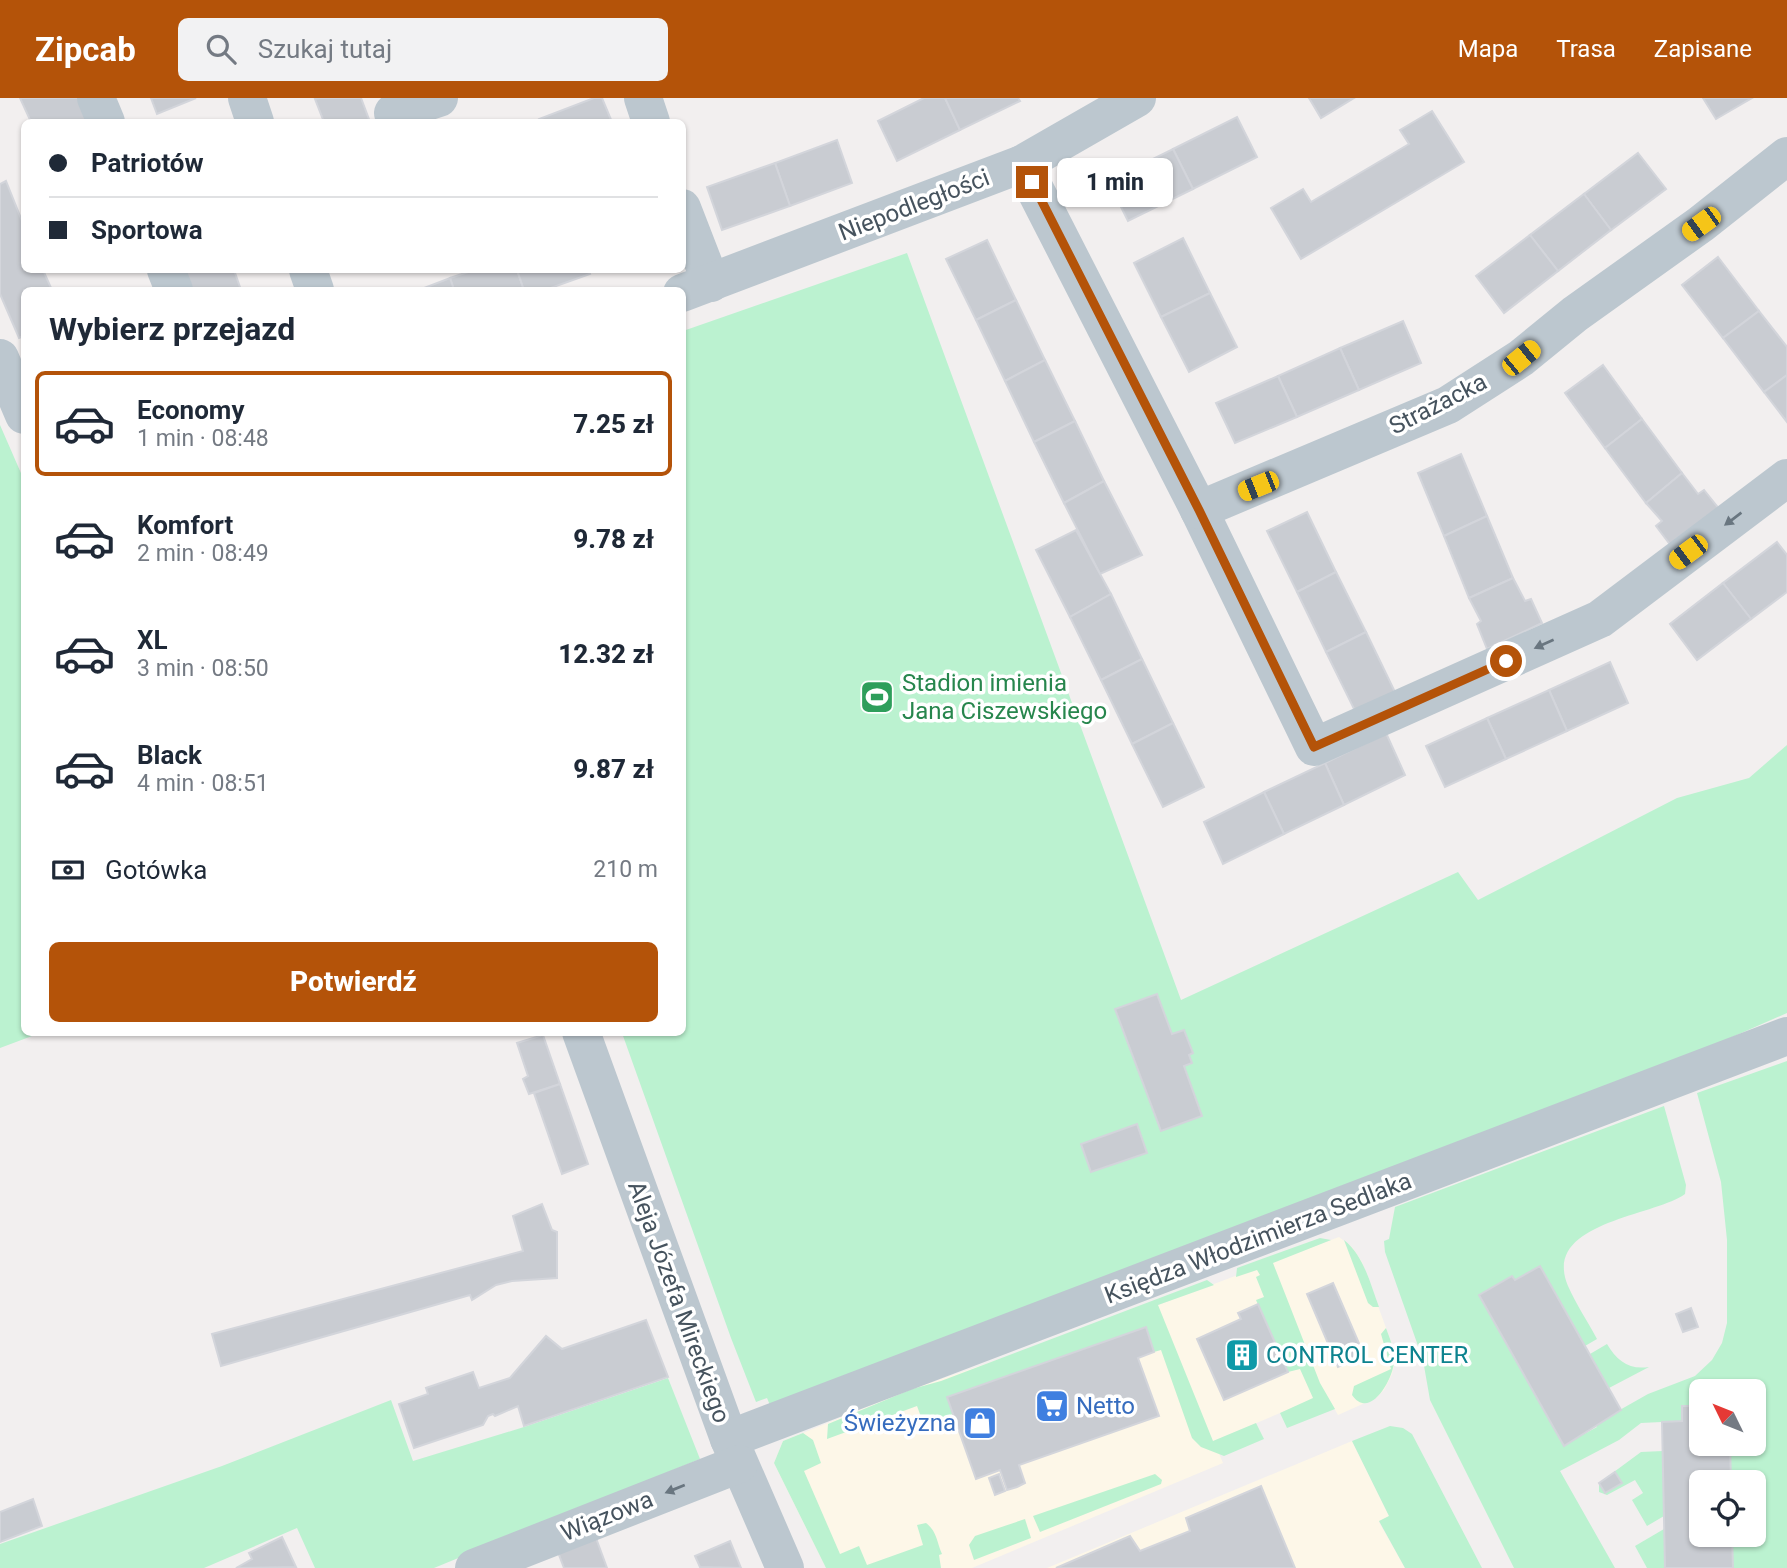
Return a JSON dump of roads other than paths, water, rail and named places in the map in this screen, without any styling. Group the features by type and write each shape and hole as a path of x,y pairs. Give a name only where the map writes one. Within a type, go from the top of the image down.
{"street":[{"path":"96,98 105,119"},
{"path":"247,98 254,119"},
{"path":"393,113 439,98"},
{"path":"643,98 651,119"},
{"name":"Niepodległości","path":"697,288 1022,164 1138,98"},
{"name":"Strażacka","path":"1199,510 1448,405 1521,358 1575,314 1701,224 1787,156"},
{"path":"1022,164 1199,510 1314,747 1600,619 1787,478"},
{"path":"686,229 697,288"},
{"path":"0,358 21,408"},
{"name":"Aleja Józefa Mireckiego","path":"582,1036 734,1451 785,1568"},
{"name":"Księdza Włodzimierza Sedlaka","path":"734,1451 1787,1036"},
{"name":"Wiązowa","path":"474,1568 734,1451"}],"place":[{"name":"Stadion imienia Jana Ciszewskiego","path":"877,697"},
{"name":"CONTROL CENTER","path":"1242,1355"},
{"name":"Netto","path":"1052,1406"},
{"name":"Świeżyzna","path":"980,1423"}]}
